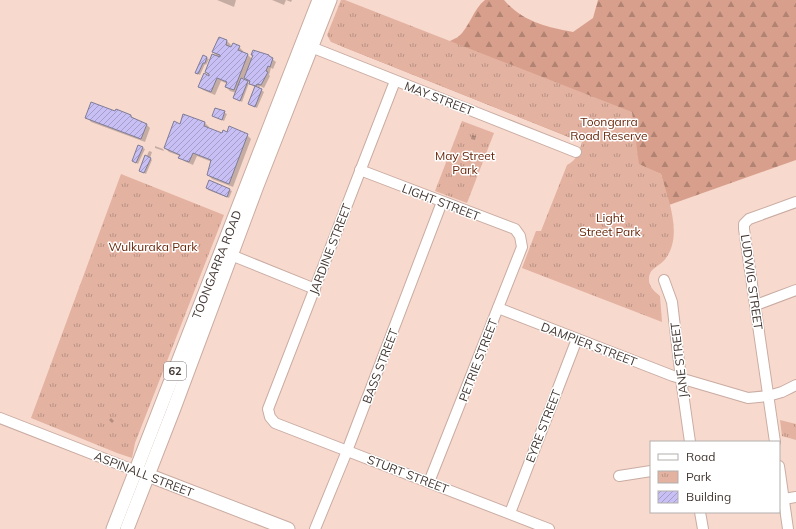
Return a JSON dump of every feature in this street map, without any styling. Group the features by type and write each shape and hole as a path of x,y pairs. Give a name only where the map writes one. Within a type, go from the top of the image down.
{"main road":[{"name":"TOONGARRA ROAD","path":"113,529 142,473 231,255 307,45 319,0"},
{"name":"TOONGARRA ROAD","path":"126,529 142,473 307,45 330,0"},
{"name":"ASPINALL STREET","path":"142,473 288,529"}],"street":[{"name":"MAY STREET","path":"307,45 576,152"},
{"name":"JARDINE STREET","path":"270,417 268,409 396,81"},
{"name":"LIGHT STREET","path":"360,170 515,230 520,236"},
{"name":"BASS STREET","path":"315,529 347,451 442,202"},
{"name":"LUDWIG STREET","path":"775,441 744,224 749,219 796,202"},
{"name":"PETRIE STREET","path":"429,482 522,247 520,236"},
{"path":"231,255 314,289"},
{"name":"JANE STREET","path":"664,280 672,302 690,441"},
{"path":"756,304 796,290"},
{"name":"DAMPIER STREET","path":"498,308 681,379 748,398 768,396 782,392 796,385"},
{"name":"EYRE STREET","path":"510,513 577,339"},
{"name":"STURT STREET","path":"270,417 275,423 549,529"},
{"name":"ASPINALL STREET","path":"0,418 142,473"},
{"path":"619,476 650,471"},
{"path":"780,473 788,529"},
{"path":"784,499 796,497"},
{"path":"700,513 703,529"}],"green space":[{"path":"341,0 345,0 632,112 639,164 661,174 670,205 674,228 671,249 664,261 651,271 649,278 650,286 660,296 662,322 522,268 536,231 541,231 567,165 579,152 582,142 331,42 327,35"},
{"name":"Toongarra Road Reserve","path":"485,0 504,0 519,14 527,18 554,28 573,32 593,18 598,0 796,0 796,160 669,205 661,174 341,46 338,38 446,43 458,37 462,33 477,8"},
{"name":"May Street Park","path":"462,121 494,133 467,203 435,191"},
{"name":"Wulkuraka Park","path":"121,174 224,215 135,443 132,458 31,418"},
{"path":"780,420 796,424 796,440 782,436"}],"building":[{"path":"219,37 227,40 226,45 231,47 233,43 240,46 238,50 248,54 234,90 225,87 227,82 217,78 211,92 198,87 204,73 209,76 209,74 205,72 212,54 220,57 220,55 212,52"},
{"path":"253,50 269,55 273,58 270,67 268,66 266,71 268,72 261,85 257,84 256,86 249,84 250,81 244,78 253,55 251,55"},
{"path":"203,55 207,57 205,63 203,63 198,74 195,73"},
{"path":"241,78 248,81 240,101 233,98"},
{"path":"255,86 262,89 255,107 248,104"},
{"path":"91,102 115,111 116,109 147,124 141,139 85,118"},
{"path":"215,108 225,111 222,120 212,116"},
{"path":"183,114 205,122 204,126 222,133 223,130 227,132 229,126 248,134 229,184 207,175 211,160 193,153 189,162 178,158 180,155 164,148 174,121 180,124"},
{"path":"138,145 143,147 136,163 132,161"},
{"path":"145,155 151,158 144,173 139,171"},
{"path":"209,180 230,189 227,197 206,188"}],"park label":[{"name":"Light Street Park","path":"610,224"}]}
